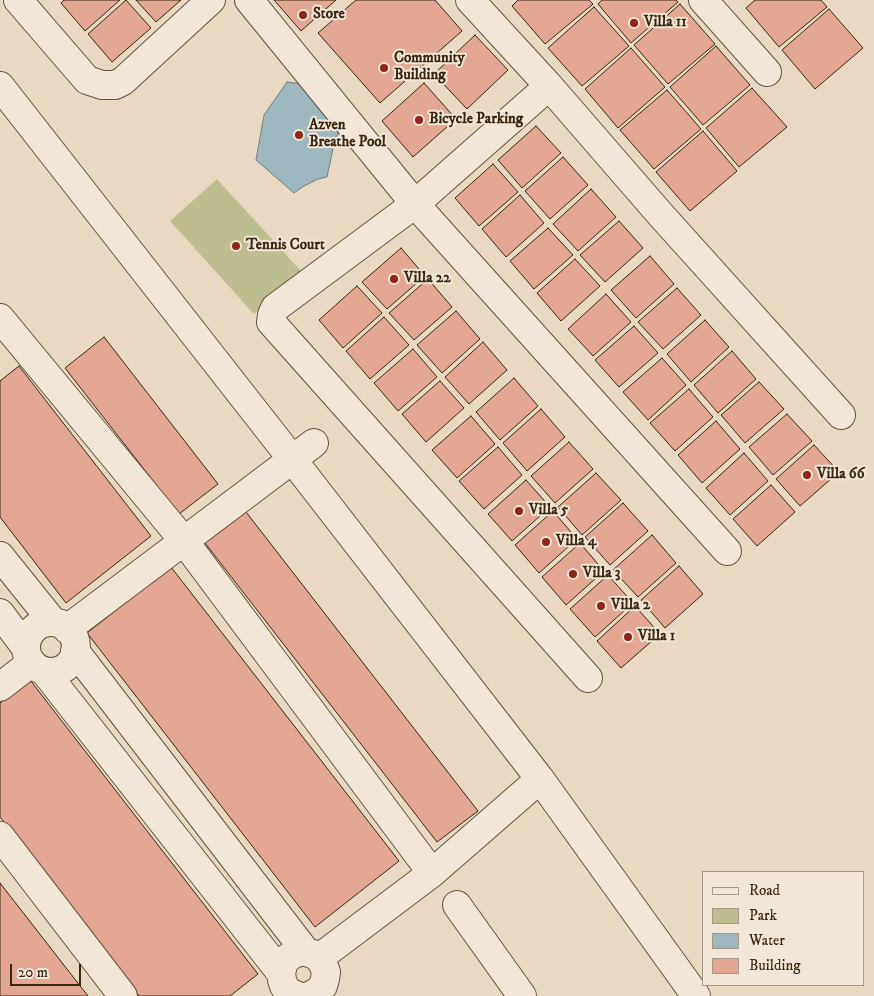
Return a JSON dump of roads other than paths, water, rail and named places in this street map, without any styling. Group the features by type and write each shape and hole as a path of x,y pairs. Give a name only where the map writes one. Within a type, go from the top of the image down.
{"street":[{"path":"18,0 87,80 102,85 115,85 123,81 211,0"},
{"path":"249,0 415,204 727,551"},
{"path":"470,0 549,86 660,214 841,415"},
{"path":"703,0 767,72"},
{"path":"0,86 540,779 696,996"},
{"path":"549,86 415,204 275,308 272,322 588,678"},
{"path":"0,318 184,541 432,873"},
{"path":"65,634 314,442"},
{"path":"0,556 65,634 320,976"},
{"path":"0,613 34,661 284,988"},
{"path":"44,623 65,634 72,659 68,666 53,672 34,661 27,639 37,626 44,623"},
{"path":"0,687 34,661"},
{"path":"320,976 432,873 540,779"},
{"path":"0,836 123,996"},
{"path":"457,905 522,996"},
{"path":"284,988 283,965 292,955 299,952 320,976"}],"water":[{"name":"Azven Breathe Pool","path":"287,82 310,85 342,121 327,177 318,179 294,193 256,160 264,115"}],"place":[{"name":"Store","path":"303,15"},
{"name":"Villa 11","path":"634,23"},
{"name":"Community Building","path":"384,68"},
{"name":"Bicycle Parking","path":"419,120"},
{"name":"Azven Breathe Pool","path":"299,135"},
{"name":"Tennis Court","path":"236,246"},
{"name":"Villa 22","path":"394,279"},
{"name":"Villa 66","path":"807,475"},
{"name":"Villa 5","path":"519,511"},
{"name":"Villa 4","path":"546,542"},
{"name":"Villa 3","path":"573,574"},
{"name":"Villa 2","path":"601,606"},
{"name":"Villa 1","path":"628,637"}]}
